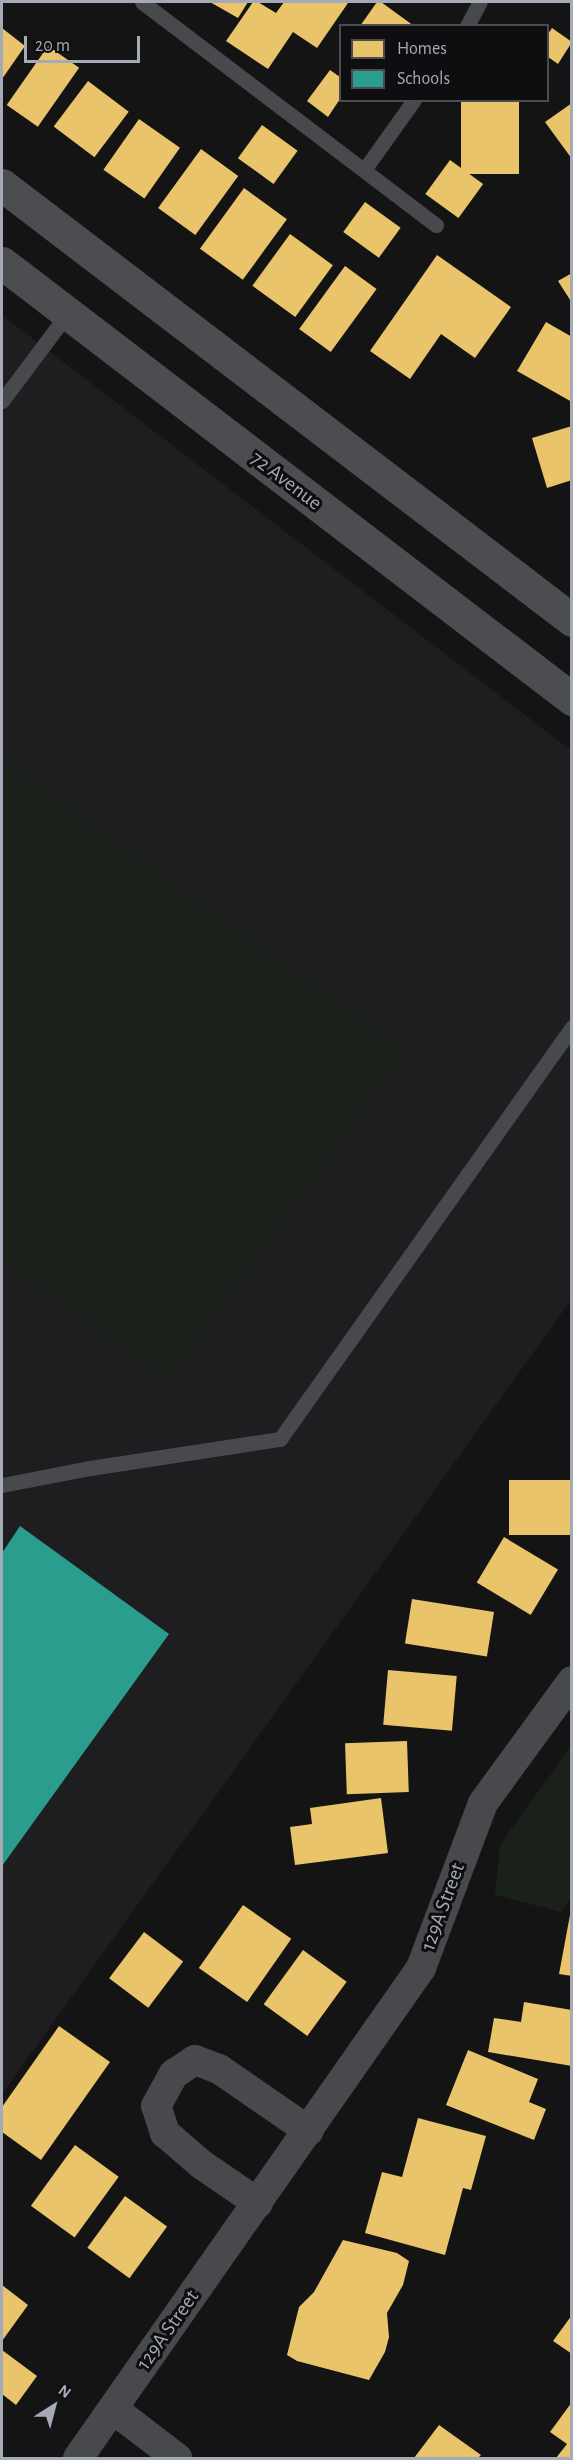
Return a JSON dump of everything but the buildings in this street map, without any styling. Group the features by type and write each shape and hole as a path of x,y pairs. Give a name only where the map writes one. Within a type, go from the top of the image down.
{"main road":[{"path":"2,185 572,620"},
{"name":"72 Avenue","path":"2,263 572,699"}],"street":[{"name":"129A Street","path":"78,2458 309,2132 421,1968 483,1803 572,1681"},
{"path":"258,2203 201,2164 165,2133 156,2106 174,2074 195,2060 219,2069 309,2132"},
{"path":"113,2409 177,2458"}],"lane":[{"path":"142,2 436,225"},
{"path":"468,24 480,2"},
{"path":"364,170 413,102"},
{"path":"2,401 67,314"},
{"path":"2,1485 90,1468 280,1439 572,1027"}],"shaded area":[{"path":"2,315 572,751 571,1300 2,2094"},
{"path":"2,759 406,1051 168,1381 2,1260"},
{"path":"571,1746 571,1897 561,1912 495,1895 500,1845"}]}
